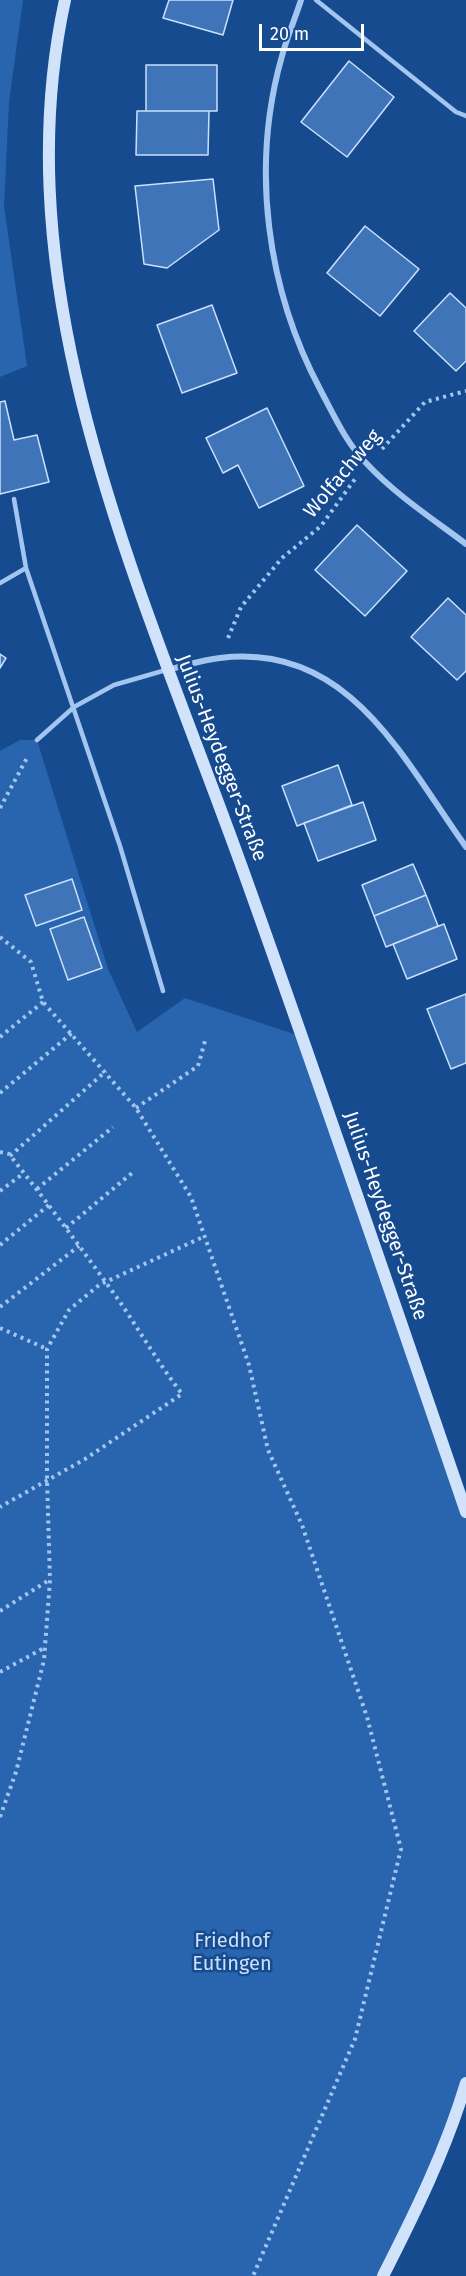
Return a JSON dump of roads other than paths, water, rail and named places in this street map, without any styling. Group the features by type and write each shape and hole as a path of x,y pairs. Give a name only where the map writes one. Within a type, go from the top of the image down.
{"street":[{"name":"Julius-Heydegger-Straße","path":"65,0 52,50 44,146 47,249 64,358 107,511 166,670 203,759 299,1026 466,1512"},
{"path":"301,0 282,57 268,130 266,207 279,285 304,360 339,426 366,464 415,506 466,544"},
{"path":"166,670 220,658 260,657 297,664 334,682 363,707 391,739 466,848"},
{"path":"383,2276 417,2211 454,2122 466,2083"}],"lane":[{"path":"316,0 456,112 466,116"},
{"path":"15,499 26,568 74,707 164,991"},
{"path":"0,583 26,568"},
{"path":"37,740 74,707 114,685 166,670"}],"park label":[{"name":"Friedhof Eutingen","path":"232,1952"}]}
